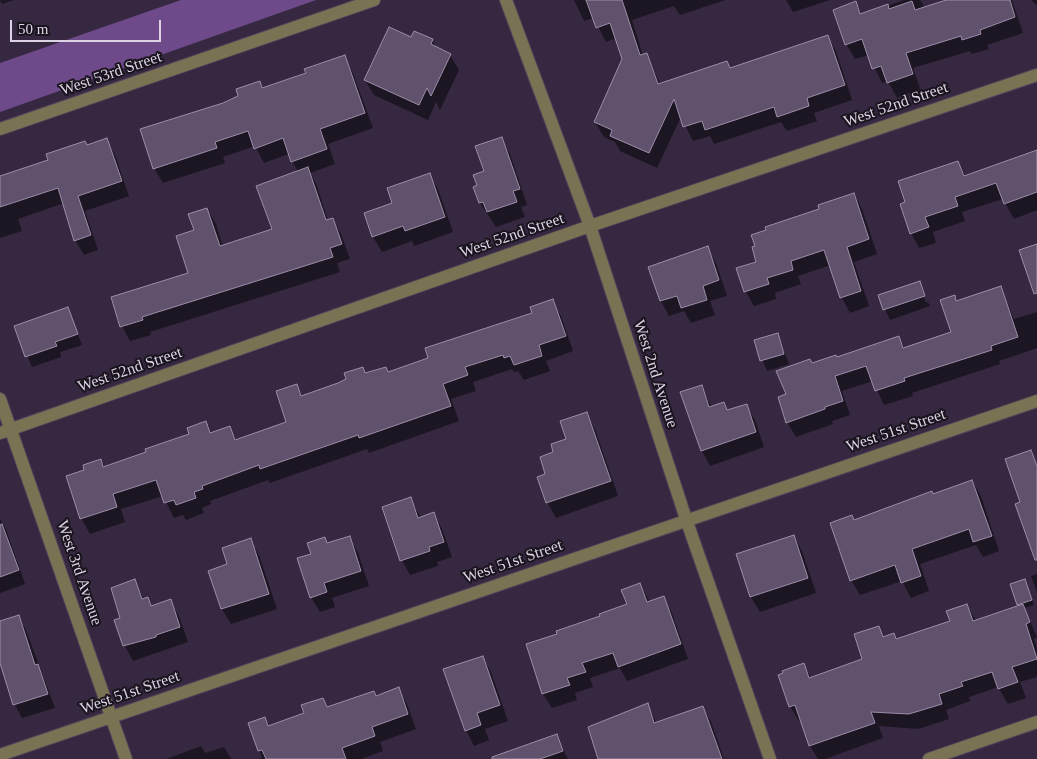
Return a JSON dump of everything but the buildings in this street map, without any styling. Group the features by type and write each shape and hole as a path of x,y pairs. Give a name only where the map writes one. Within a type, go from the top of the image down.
{"street":[{"name":"West 53rd Street","path":"0,129 374,0"},
{"name":"West 2nd Avenue","path":"506,0 590,226 686,519 770,759"},
{"name":"West 52nd Street","path":"6,431 590,226 1037,75"},
{"name":"West 3rd Avenue","path":"0,399 6,431 112,716 126,759"},
{"name":"West 51st Street","path":"0,755 686,519 1037,401"},
{"path":"929,759 1037,722"}],"shaded area":[{"path":"181,0 316,0 0,112 0,63"}]}
